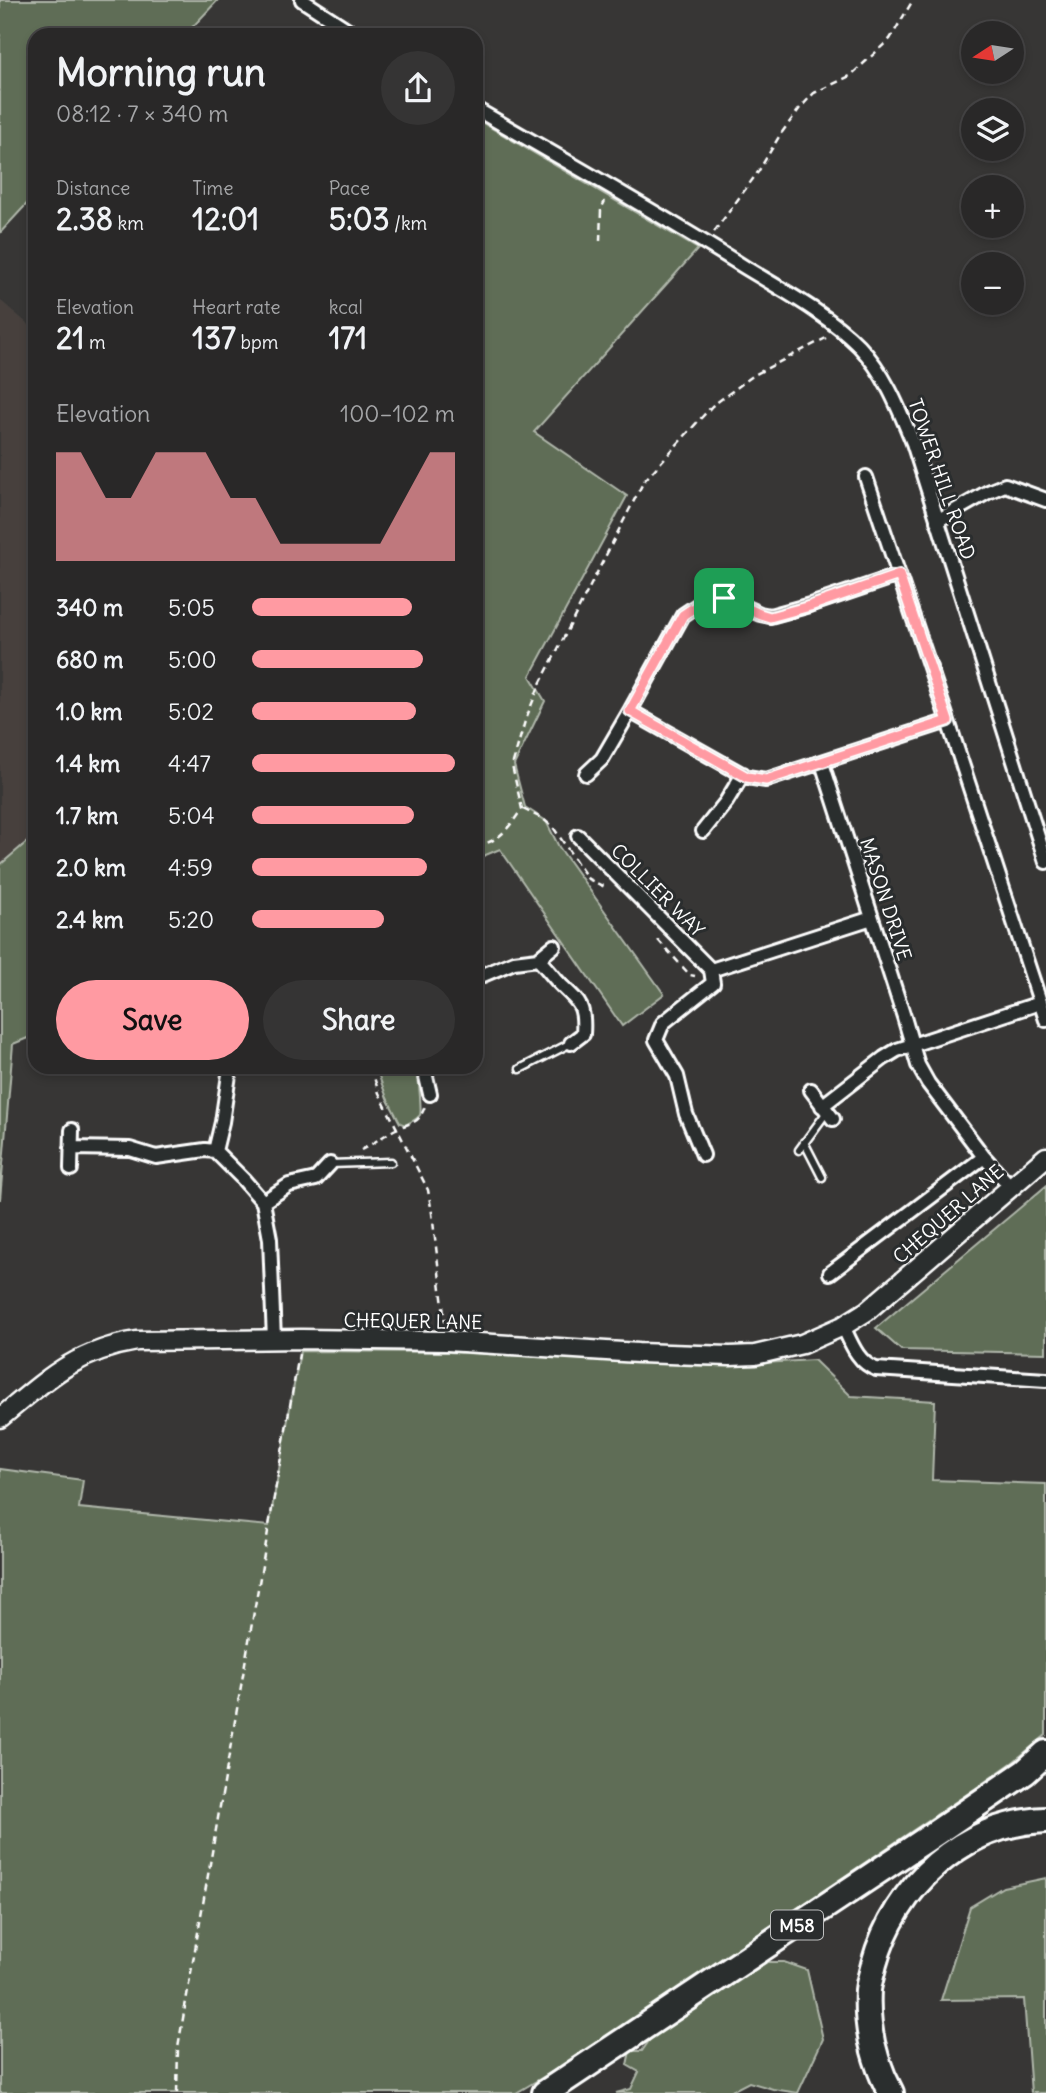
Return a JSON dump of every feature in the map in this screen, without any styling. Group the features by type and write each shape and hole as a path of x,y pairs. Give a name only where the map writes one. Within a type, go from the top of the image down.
{"highway":[{"name":"M58","path":"545,2093 937,1832 1025,1772 1046,1753"},
{"path":"891,2093 883,2077 869,2031 868,1988 880,1941 903,1899 936,1862 984,1834 1028,1821 1046,1820"}],"street":[{"path":"302,0 345,28"},
{"name":"TOWER HILL ROAD","path":"483,112 706,243 841,330 861,348 881,376 913,443 1046,862"},
{"path":"866,477 1046,1020"},
{"path":"937,521 1005,485 1046,500"},
{"path":"586,774 602,759 683,615 704,601 724,598 770,617 899,575"},
{"path":"630,711 747,777 766,780 948,721"},
{"name":"MASON DRIVE","path":"822,763 918,1065 928,1083 984,1157 1011,1187"},
{"path":"704,831 743,774"},
{"name":"COLLIER WAY","path":"578,836 712,972"},
{"path":"703,1154 686,1114 677,1076 656,1041 663,1023 713,983 712,972 872,918"},
{"path":"483,975 513,962 538,959 554,946"},
{"path":"538,959 580,1002 583,1034 571,1043"},
{"path":"811,1090 827,1112 884,1058 912,1045 1041,1003"},
{"path":"215,1151 229,1074"},
{"path":"425,1074 430,1094"},
{"path":"71,1169 72,1130"},
{"path":"71,1148 130,1149 156,1157 215,1151 263,1202 270,1240 274,1340"},
{"path":"830,1273 984,1157"},
{"name":"CHEQUER LANE","path":"0,1418 64,1367 92,1352 137,1341 447,1341 730,1356 755,1354 802,1344 843,1326 867,1311 1046,1157"},
{"path":"263,1202 289,1185 316,1179 334,1164"},
{"path":"843,1326 864,1363 876,1369 1046,1380"}],"lane":[{"path":"520,1069 571,1043"},
{"path":"799,1150 827,1112"},
{"path":"804,1142 822,1177"},
{"path":"334,1164 391,1162"}],"path":[{"path":"706,243 758,172 800,108 814,93 850,76 890,39 914,0"},
{"path":"600,241 601,209 613,189"},
{"path":"522,809 512,766 525,721 539,686 644,481 712,405 754,375 841,330"},
{"path":"483,845 499,838 522,809"},
{"path":"522,809 543,819 552,827 588,879 613,891"},
{"path":"657,938 690,975 700,976 712,972"},
{"path":"373,1074 379,1093 428,1190 447,1341"},
{"path":"334,1164 397,1128 414,1124 422,1117 430,1094"},
{"path":"177,2093 178,2047 301,1339"}],"shaded area":[{"path":"0,300 28,324 28,844 0,866"}],"green space":[{"path":"0,0 218,0 192,28 28,28 28,203 0,233"},
{"path":"483,123 698,249 534,432 627,496 530,676 545,701 514,765 525,807 546,821 559,847 664,994 622,1026 500,849 483,856"},
{"path":"28,841 28,1038 13,1044 0,1200 0,865"},
{"path":"378,1074 418,1074 421,1107 417,1118 406,1125 400,1123"},
{"path":"1046,1186 1046,1353 901,1350 876,1328"},
{"path":"300,1351 448,1352 714,1366 814,1360 851,1396 935,1401 932,1480 1046,1484 1046,1735 976,1788 570,2061 516,2093 0,2093 0,1469 83,1480 79,1508 269,1526"},
{"path":"1046,1878 1046,2093 1031,2093 1024,1999 941,2000 970,1907 1003,1887"},
{"path":"759,1962 784,1962 807,1970 823,2039 798,2093 749,2082 728,2093 616,2093 631,2089 639,2072 627,2065 630,2051 642,2051 651,2038"}],"route":[{"path":"899,575 948,721 766,780 747,777 630,711 683,615 704,601 724,598 770,617 899,575"}]}
